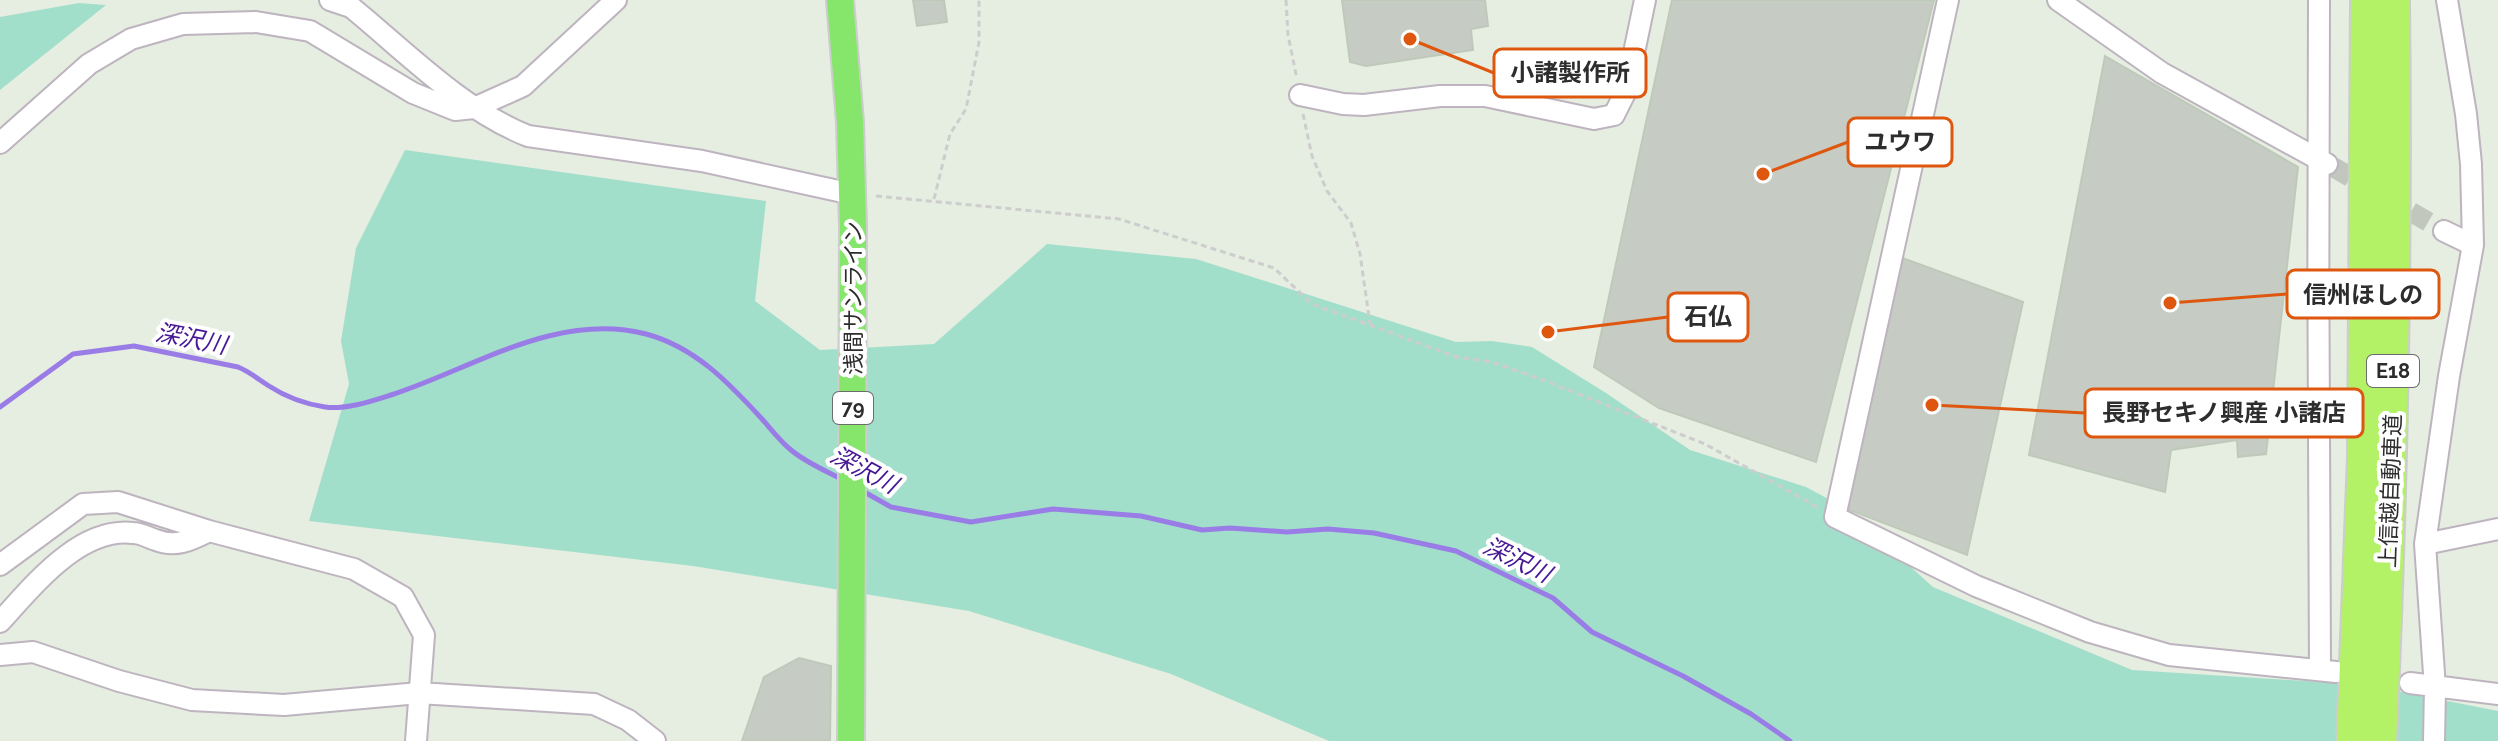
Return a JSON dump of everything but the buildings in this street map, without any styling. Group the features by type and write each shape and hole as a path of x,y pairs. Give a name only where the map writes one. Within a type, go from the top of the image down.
{"highway":[{"name":"上信越自動車道","path":"2352,741 2363,427 2366,0"},
{"name":"上信越自動車道","path":"2381,741 2395,277 2394,0"}],"main road":[{"name":"浅間サンライン","path":"840,0 849,96 853,227 851,741"}],"street":[{"path":"330,0 351,7 474,108 506,128 528,136 702,161 852,194"},
{"path":"0,143 89,64 131,39 183,24 256,22 310,31 413,93 455,110 474,108 523,86 616,0"},
{"path":"1300,95 1364,105 1440,96 1485,96 1605,119 1614,115 1626,91 1645,0"},
{"path":"1948,0 1835,517 1976,586 2090,632 2169,655 2328,670 2317,373 2327,164 2319,0"},
{"path":"2058,0 2162,73 2327,164"},
{"path":"2434,741 2435,688 2425,544 2449,376 2473,245 2466,114 2447,0"},
{"path":"2444,231 2473,245"},
{"path":"0,565 83,504 118,502 209,531 354,569 403,597 424,635 416,741"},
{"path":"2425,544 2498,529"},
{"path":"0,622 78,545 107,533 135,533 165,544 186,543 209,531"},
{"path":"0,655 33,652 119,681 192,700 284,705 419,693 594,704 628,720 655,741"},
{"path":"2410,683 2498,694"}],"path":[{"path":"934,199 950,134 966,109 979,42 979,0"},
{"path":"1286,0 1288,35 1312,156 1327,191 1351,223 1360,254 1370,324"},
{"path":"852,194 934,199 1119,219 1274,268 1312,304 1457,357 1492,362 1538,378 1705,444 1835,517"}],"green space":[{"path":"79,3 106,5 0,90 0,17"},
{"path":"405,150 766,201 755,301 820,350 934,344 1047,244 1196,259 1456,342 1492,341 1532,347 1690,450 1806,487 1845,508 1933,587 2132,670 2366,685 2498,711 2498,741 1329,741 1171,674 969,611 693,566 309,521 349,384 341,341 356,248"}],"waterway":[{"name":"深沢川","path":"0,407 73,354 134,346 238,367 289,397 333,408 391,395 547,336 580,330 613,329 664,340 696,357 737,392 791,450 843,480"},
{"name":"深沢川","path":"859,489 891,507 971,522 1053,509 1141,516 1202,530 1230,528 1287,532 1328,529 1374,533 1456,551 1553,598 1592,632 1683,676 1751,714 1790,741"}],"tunnel":[{"path":"2333,167 2444,231"}],"place":[{"name":"小諸製作所","path":"1410,39"},
{"name":"ユウワ","path":"1763,174"},
{"name":"信州ほしの","path":"2170,303"},
{"name":"石仏","path":"1548,332"},
{"name":"長野セキノ興産 小諸店","path":"1932,405"}]}
